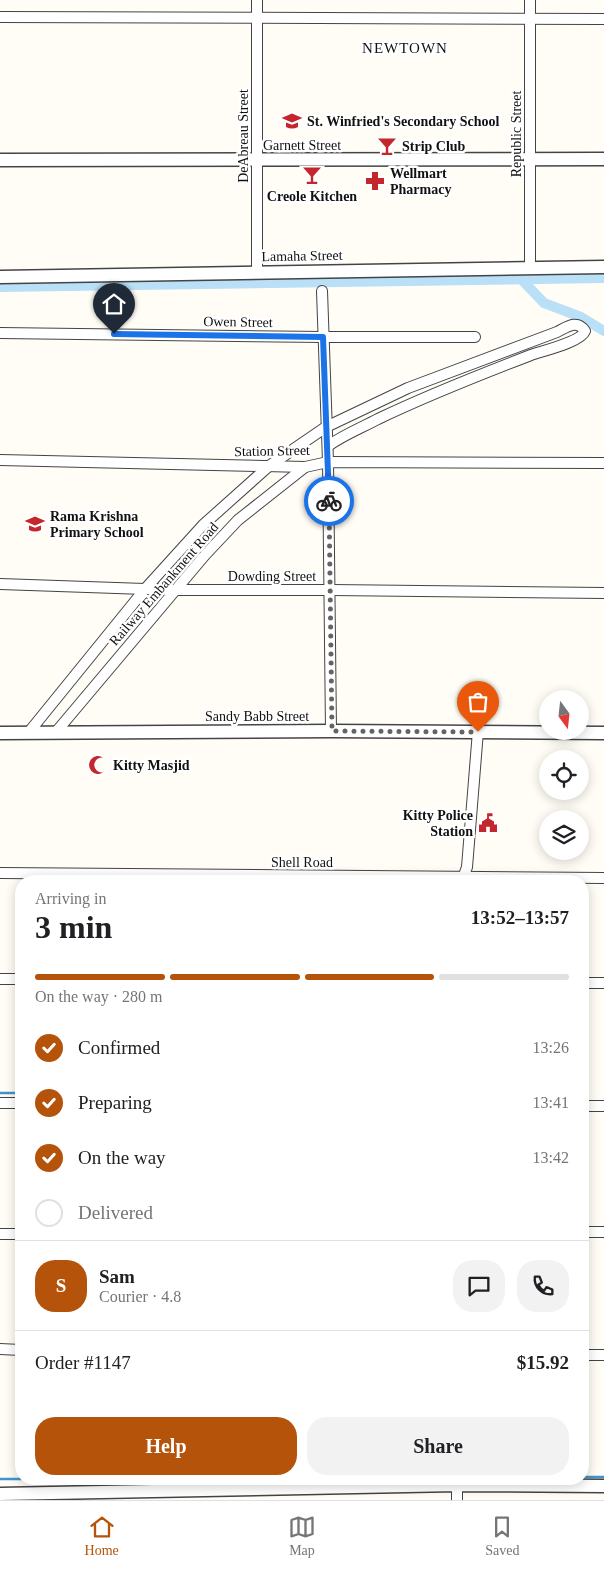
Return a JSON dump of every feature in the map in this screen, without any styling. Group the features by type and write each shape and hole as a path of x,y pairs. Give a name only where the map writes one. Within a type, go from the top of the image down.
{"street":[{"name":"DeAbreau Street","path":"257,0 257,272"},
{"name":"Republic Street","path":"530,0 530,268"},
{"path":"0,17 604,18"},
{"name":"Garnett Street","path":"0,160 604,159"},
{"name":"Lamaha Street","path":"0,277 604,267"},
{"path":"322,291 328,446 332,731"},
{"path":"30,732 145,589 203,526 270,466 326,427 408,388 574,324 580,325 585,331 584,335 578,339 510,363 413,402 328,446"},
{"name":"Owen Street","path":"0,333 475,337"},
{"path":"408,388 413,402"},
{"name":"Station Street","path":"0,460 305,467 328,462 604,463"},
{"name":"Railway Embankment Road","path":"56,732 205,555 238,520 305,467"},
{"name":"Dowding Street","path":"0,584 174,590 604,593"},
{"name":"Sandy Babb Street","path":"0,733 332,731 604,733"},
{"path":"464,875 467,867 478,732"},
{"name":"Shell Road","path":"0,873 154,875"},
{"name":"Shell Road","path":"589,878 604,878"},
{"path":"0,979 15,979"},
{"path":"589,983 604,983"},
{"path":"0,1103 15,1103"},
{"path":"589,1106 604,1106"},
{"path":"589,1232 604,1232"},
{"path":"0,1234 15,1234"},
{"path":"0,1349 15,1350"},
{"path":"589,1355 604,1355"},
{"path":"0,1494 108,1496 382,1485"},
{"path":"457,1485 457,1500"},
{"path":"567,1485 604,1486"}],"waterway":[{"path":"0,287 604,278"},
{"path":"521,279 544,303 581,317 604,331"},
{"path":"0,1093 15,1093"},
{"path":"589,1477 604,1477"},
{"path":"0,1479 15,1479"}],"way so far":[{"path":"329,501 332,731 478,732"}],"place":[{"name":"St. Winfried's Secondary School","path":"292,121"},
{"name":"Strip Club","path":"387,146"},
{"name":"Creole Kitchen","path":"312,175"},
{"name":"Wellmart Pharmacy","path":"375,181"},
{"name":"Rama Krishna Primary School","path":"35,524"},
{"name":"Kitty Masjid","path":"98,765"},
{"name":"Kitty Police Station","path":"488,823"}],"district":[{"name":"NEWTOWN","path":"405,48"}],"route":[{"path":"114,334 323,337 329,501"}]}
